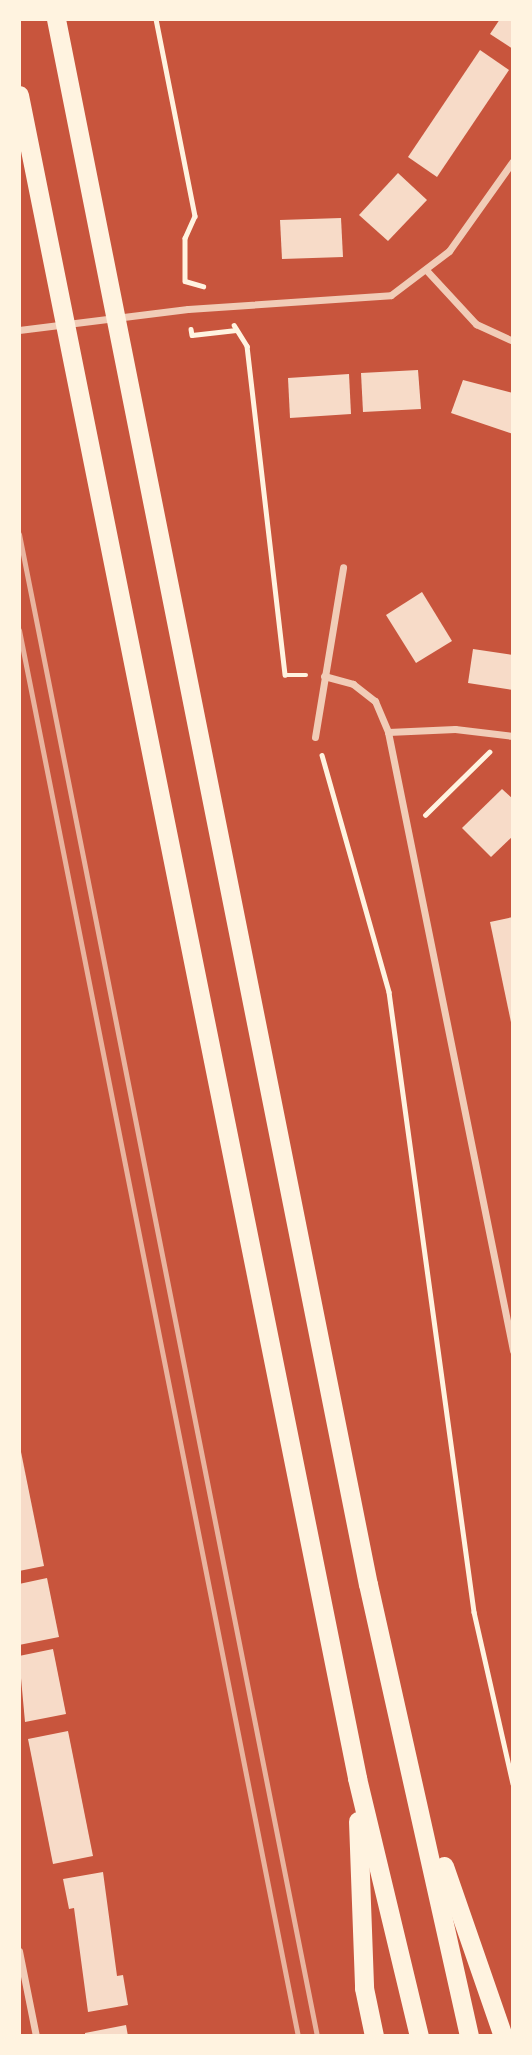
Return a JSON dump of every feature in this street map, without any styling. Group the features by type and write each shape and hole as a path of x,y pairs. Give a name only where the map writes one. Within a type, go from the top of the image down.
{"highway":[{"path":"56,19 368,1584 420,1796 469,2036"},
{"path":"19,95 357,1777 419,2036"},
{"path":"357,1777 364,1988 374,2036"},
{"path":"420,1796 503,2036"}],"street":[{"path":"19,330 222,307 391,295 428,272 474,219 513,161"},
{"path":"428,272 476,324 513,341"},
{"path":"315,737 343,567"},
{"path":"324,676 353,684 375,701 388,732 513,1350"},
{"path":"388,732 492,734 513,737"},
{"path":"19,1951 36,2036"}],"path":[{"path":"156,19 195,216 185,238 186,292"},
{"path":"185,281 211,289"},
{"path":"191,328 192,335 237,330 247,346 285,675"},
{"path":"405,820 430,814 488,759 492,734"},
{"path":"315,737 389,992 474,1612 513,1784"}],"building":[{"path":"500,19 513,19 513,49 490,34"},
{"path":"480,50 509,70 437,177 408,157"},
{"path":"398,173 427,200 388,241 359,215"},
{"path":"341,218 343,257 282,259 280,220"},
{"path":"418,370 421,409 363,412 361,373"},
{"path":"349,374 351,414 290,418 288,378"},
{"path":"463,380 513,393 513,434 451,413"},
{"path":"422,592 452,641 416,663 386,615"},
{"path":"473,649 513,655 513,690 468,683"},
{"path":"502,789 513,799 513,836 491,857 462,828"},
{"path":"513,917 513,1026 512,1027 490,922"},
{"path":"19,1442 44,1566 19,1571"},
{"path":"47,1578 59,1637 19,1645 19,1584"},
{"path":"53,1649 66,1714 25,1722 19,1656"},
{"path":"68,1731 93,1856 53,1864 28,1739"},
{"path":"103,1872 117,1976 123,1975 128,2005 88,2012 74,1908 69,1909 63,1879"},
{"path":"126,2025 128,2036 85,2036 85,2033"}],"railway":[{"path":"19,534 317,2036"},
{"path":"19,630 298,2036"}]}
